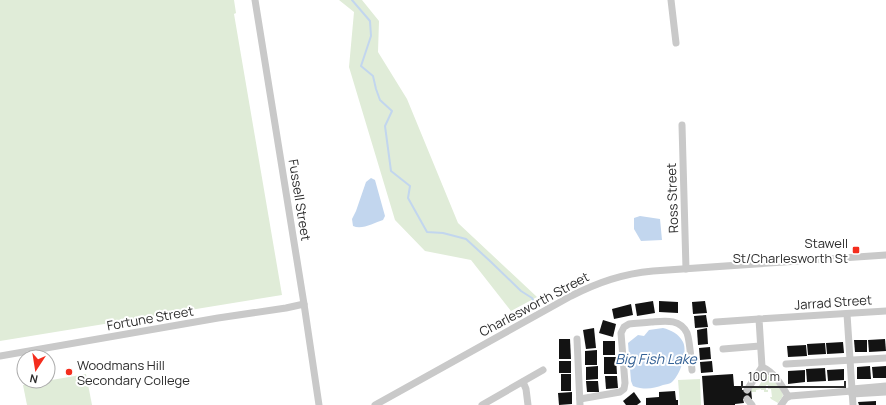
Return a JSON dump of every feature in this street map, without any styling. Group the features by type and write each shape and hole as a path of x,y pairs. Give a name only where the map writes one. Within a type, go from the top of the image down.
{"street":[{"name":"Fussell Street","path":"255,0 319,405"},
{"path":"671,0 676,43"},
{"name":"Ross Street","path":"682,125 686,269"},
{"name":"Charlesworth Street","path":"375,405 552,306 584,290 629,274 653,271 886,255"},
{"name":"Fortune Street","path":"0,356 304,304"},
{"name":"Jarrad Street","path":"716,322 886,311"},
{"path":"847,314 853,405"},
{"path":"747,390 762,367 758,319"},
{"path":"577,339 580,402 624,389 621,333 624,327 629,324 668,320 680,324 688,336 692,370"},
{"path":"723,349 760,346"},
{"path":"786,364 886,358"},
{"path":"762,367 769,370 773,374 782,385 788,396"},
{"path":"482,405 543,370"},
{"path":"523,382 526,388 528,405"},
{"path":"781,405 788,396 852,391 886,386"},
{"path":"852,391 886,392"},
{"path":"747,399 752,405"}],"green space":[{"path":"0,0 234,0 236,13 234,14 282,295 0,341"},
{"path":"339,0 362,0 379,21 378,52 407,99 458,223 537,297 511,311 471,260 425,251 395,220 349,67 354,12"},
{"path":"762,372 772,379 782,392 783,396 778,403 771,399 771,389 768,389 768,385 766,385 766,390 768,390 768,392 764,392 764,390 761,389 756,390 756,392 751,392 751,389 754,386 758,387 764,378 760,375"},
{"path":"86,374 92,405 27,405 24,389 56,389 56,379"},
{"path":"700,379 701,405 680,405 678,380"}],"water":[{"path":"371,178 375,180 385,216 383,220 368,226 353,226 352,219 366,182"},
{"path":"640,216 660,219 662,240 641,241 634,229 634,218"},
{"name":"Big Fish Lake","path":"663,328 674,333 683,342 685,351 678,374 671,383 656,387 645,388 633,386 631,381 628,343 638,335 644,336 649,330"}],"building":[{"path":"653,301 655,313 637,316 635,304"},
{"path":"659,301 678,302 678,313 659,312"},
{"path":"705,301 707,313 693,314 692,302"},
{"path":"631,304 633,315 614,319 612,309"},
{"path":"706,315 708,327 695,328 694,316"},
{"path":"603,320 616,324 613,337 599,333"},
{"path":"594,328 596,348 586,349 583,330"},
{"path":"707,328 708,344 698,345 697,330"},
{"path":"559,339 570,339 571,359 559,359"},
{"path":"885,339 886,351 869,352 868,340"},
{"path":"854,340 867,340 867,352 855,352"},
{"path":"603,341 615,341 615,355 603,355"},
{"path":"843,342 844,353 827,354 826,343"},
{"path":"825,343 826,354 808,355 807,344"},
{"path":"806,345 807,356 788,357 787,346"},
{"path":"710,347 711,359 700,360 699,348"},
{"path":"597,350 597,365 585,365 585,351"},
{"path":"604,357 616,357 617,374 604,374"},
{"path":"559,361 571,361 571,373 559,373"},
{"path":"712,361 713,372 701,373 700,362"},
{"path":"598,366 598,379 586,380 586,367"},
{"path":"870,366 871,379 857,379 857,367"},
{"path":"886,366 886,378 873,378 872,367"},
{"path":"825,368 826,381 807,382 806,369"},
{"path":"844,369 844,380 828,381 827,370"},
{"path":"805,370 805,382 788,384 788,371"},
{"path":"561,374 571,374 571,391 561,391"},
{"path":"733,374 734,386 742,386 742,390 751,389 752,399 743,399 744,403 735,405 704,405 702,376"},
{"path":"605,376 617,376 618,388 606,389"},
{"path":"586,381 598,381 599,392 587,392"},
{"path":"675,391 678,405 646,405 646,398 659,397 659,392"},
{"path":"572,392 572,404 559,405 558,393"},
{"path":"634,392 641,402 637,405 626,405 623,401"},
{"path":"876,401 876,405 859,405 858,402"}],"waterway":[{"path":"352,0 370,21 371,36 361,66 373,76 380,100 392,111 385,126 391,171 410,186 408,198 427,232 443,233 466,239 521,291 532,298 538,306"}],"place":[{"name":"Stawell St/Charlesworth St","path":"856,250"},
{"name":"Woodmans Hill Secondary College","path":"69,372"}]}
